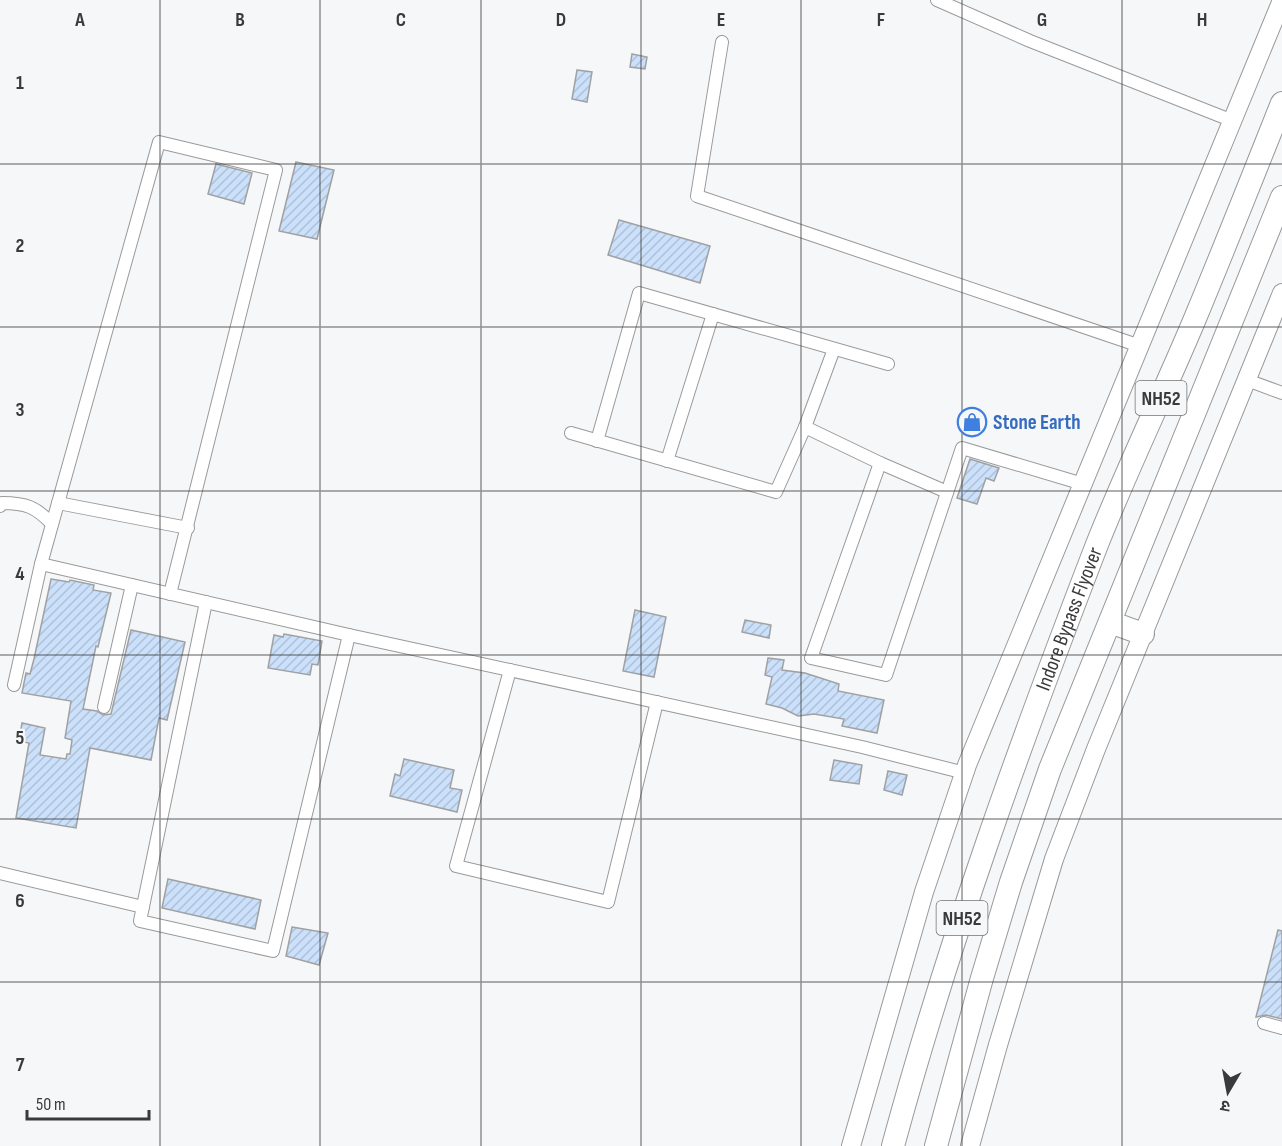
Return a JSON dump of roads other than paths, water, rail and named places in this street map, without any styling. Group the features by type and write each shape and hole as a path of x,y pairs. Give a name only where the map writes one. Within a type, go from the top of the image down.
{"highway":[{"name":"Indore Bypass Flyover","path":"892,1146 919,1051 963,916 1097,545 1189,331 1282,103"},
{"name":"Indore Bypass Flyover","path":"936,1146 999,923 1050,770 1282,197"},
{"path":"1110,622 1143,634"}],"street":[{"path":"937,0 1029,41 1233,121"},
{"path":"851,1146 924,892 964,773 1282,0"},
{"path":"722,42 697,196 1140,346"},
{"path":"14,685 41,564 159,142 276,170 170,594"},
{"path":"597,441 639,293 888,364"},
{"path":"970,1146 1054,859 1282,293"},
{"path":"667,461 714,314"},
{"path":"571,433 776,492 805,427 834,349"},
{"path":"1246,380 1282,393"},
{"path":"805,427 947,492"},
{"path":"880,463 811,658 886,675 962,448 1083,484"},
{"path":"0,506 3,503 21,503 40,512 52,524"},
{"path":"58,503 188,528"},
{"path":"41,564 349,635 862,747 964,773"},
{"path":"104,707 132,585"},
{"path":"206,602 140,921 273,951 349,635"},
{"path":"510,670 456,866 608,902 657,702"},
{"path":"0,873 142,907"},
{"path":"1264,1023 1282,1028"}],"place":[{"name":"Stone Earth","path":"972,422"}]}
